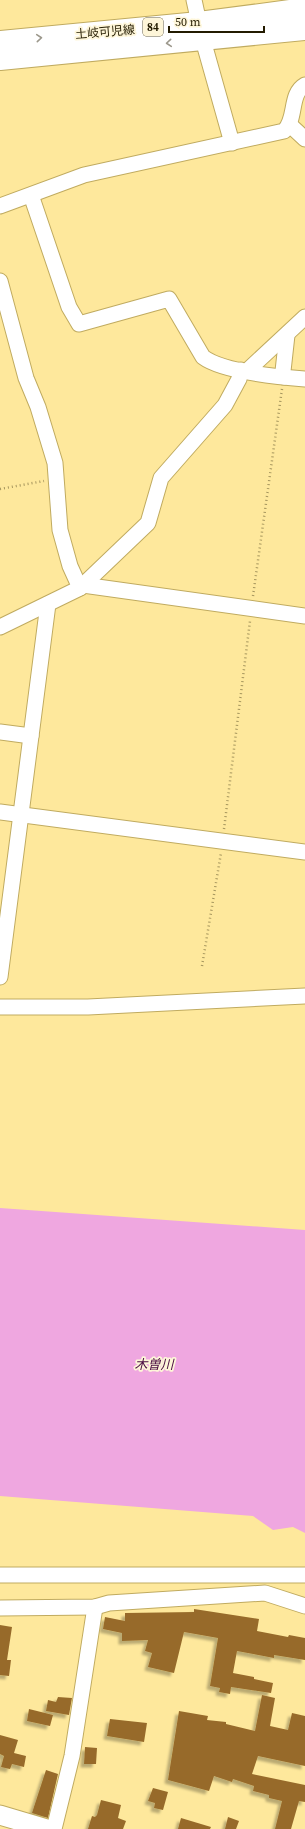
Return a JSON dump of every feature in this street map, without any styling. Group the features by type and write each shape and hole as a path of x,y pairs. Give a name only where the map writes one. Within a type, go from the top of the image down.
{"main road":[{"name":"土岐可児線","path":"0,58 201,31 305,10"},
{"name":"土岐可児線","path":"0,42 201,31 305,29"}],"street":[{"path":"194,0 232,143"},
{"path":"0,206 84,175 284,131 290,125 295,99 300,87 305,85"},
{"path":"290,125 305,139"},
{"path":"31,194 69,307 79,324 169,299 203,358 211,363 224,368 305,379"},
{"path":"0,281 26,378 38,407 56,463 60,530 70,566 82,587"},
{"path":"0,626 82,587 148,523 161,478 225,406 244,370 287,335 305,317"},
{"path":"284,377 283,371 287,335"},
{"path":"82,587 305,616"},
{"path":"0,977 5,898 21,815 48,604"},
{"path":"0,732 31,736"},
{"path":"0,812 305,852"},
{"path":"0,1007 88,1007 305,996"},
{"path":"0,1575 305,1575"},
{"path":"0,1608 95,1608 109,1603 265,1593 305,1606"},
{"path":"54,1829 72,1756 95,1608"},
{"path":"0,1816 47,1829"}],"path":[{"path":"202,966 223,841 252,608 284,377"},
{"path":"0,489 57,478"}],"water":[{"name":"木曽川","path":"0,1208 305,1230 305,1533 293,1527 273,1530 253,1516 0,1496"}],"building":[{"path":"194,1609 259,1619 257,1631 288,1637 289,1635 305,1638 305,1660 274,1655 274,1658 237,1651 233,1673 254,1677 254,1679 273,1683 271,1693 231,1687 230,1694 219,1692 220,1688 210,1686 218,1638 184,1632 174,1673 148,1667 152,1653 145,1651 148,1640 122,1641 122,1633 103,1629 105,1617 125,1621 125,1613 194,1612"},
{"path":"0,1625 12,1627 7,1660 11,1660 9,1676 0,1675"},
{"path":"262,1695 275,1698 270,1726 288,1730 292,1713 305,1716 305,1766 258,1756 252,1774 305,1785 305,1802 299,1801 291,1829 275,1829 282,1801 269,1798 269,1795 253,1791 254,1786 233,1779 232,1782 214,1776 209,1791 168,1780 179,1711 208,1716 207,1720 226,1722 226,1724 255,1731"},
{"path":"58,1697 72,1698 69,1715 46,1711 48,1700 56,1702"},
{"path":"29,1709 53,1715 50,1726 27,1721"},
{"path":"110,1719 147,1723 144,1742 107,1736"},
{"path":"0,1735 18,1740 14,1753 26,1756 24,1767 12,1764 10,1769 1,1767 4,1756 0,1754"},
{"path":"85,1747 97,1748 96,1764 84,1764"},
{"path":"46,1770 58,1774 48,1818 32,1813"},
{"path":"153,1788 168,1792 163,1810 154,1808 155,1803 148,1801"},
{"path":"101,1800 121,1805 118,1818 126,1821 123,1829 88,1829 92,1816 95,1817 97,1815"},
{"path":"228,1817 239,1821 236,1829 225,1829"},
{"path":"181,1818 211,1827 210,1829 178,1829"}]}
